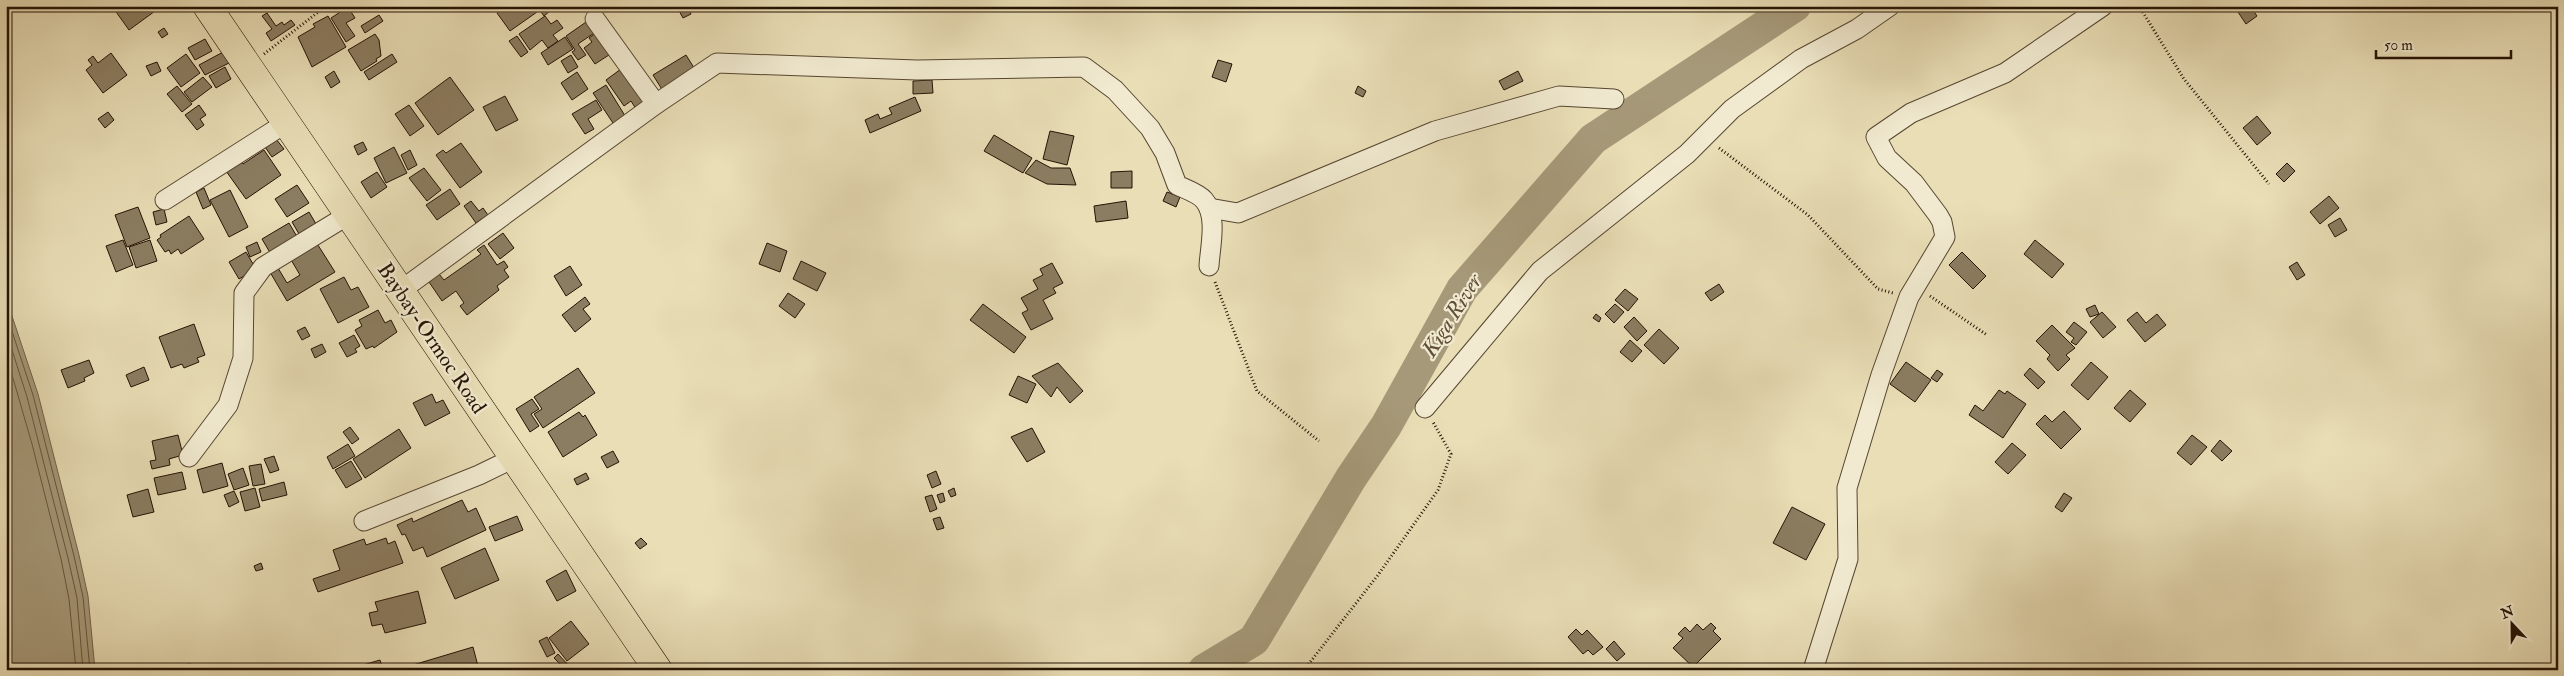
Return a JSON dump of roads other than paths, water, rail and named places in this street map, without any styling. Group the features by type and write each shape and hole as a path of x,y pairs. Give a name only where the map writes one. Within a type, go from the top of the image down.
{"highway":[{"name":"Baybay-Ormoc Road","path":"207,6 514,458 652,668"}],"street":[{"path":"1425,408 1540,270 1687,154 1732,109 1801,58 1857,29 1890,6"},
{"path":"1813,670 1848,559 1847,488 1881,375 1909,297 1944,237 1944,230 1938,214 1914,182 1887,158 1876,138 1911,113 2006,73 2103,6"},
{"path":"595,19 656,104"},
{"path":"400,291 656,104 717,63 917,70 1084,67 1115,90 1150,128 1165,153 1177,185 1204,199 1212,219 1209,266"},
{"path":"1209,208 1238,213 1435,131 1559,96 1614,99"},
{"path":"165,200 286,122"},
{"path":"189,457 228,405 243,358 244,293 263,267 348,215"},
{"path":"364,522 479,475 514,458"}],"water":[{"path":"6,298 38,394 79,555 88,596 95,670 6,670"}],"waterway":[{"name":"Kiga River","path":"1204,670 1254,640 1351,478 1386,426 1462,289 1593,139 1795,6"}]}
